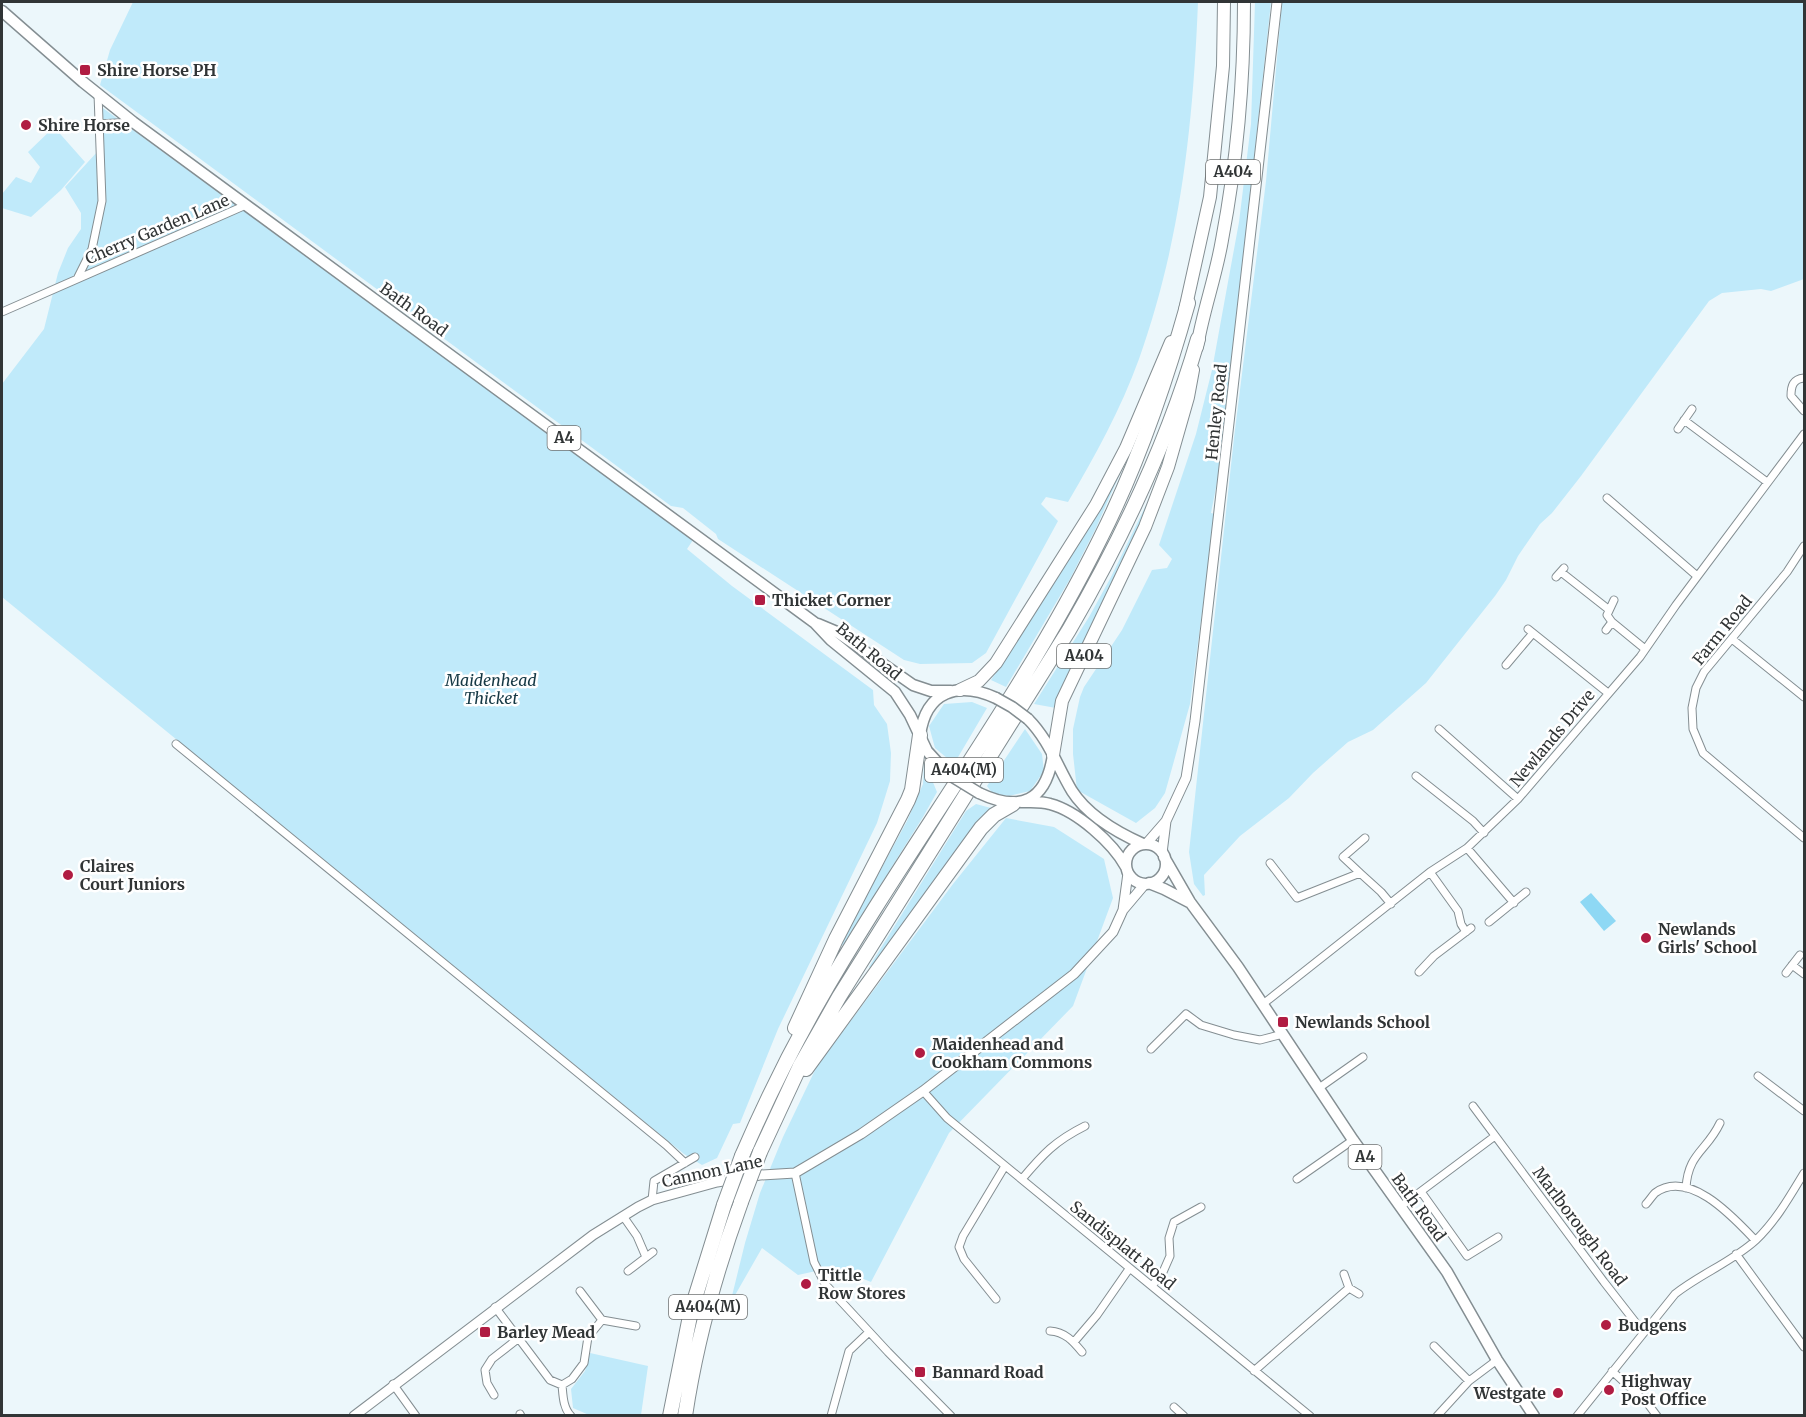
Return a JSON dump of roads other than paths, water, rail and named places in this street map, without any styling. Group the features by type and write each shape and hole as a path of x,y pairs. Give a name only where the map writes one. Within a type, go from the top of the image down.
{"highway":[{"name":"A404","path":"955,691 979,681 996,663 1081,532 1130,439 1188,303 1210,197 1215,160 1223,66 1224,2"},
{"name":"A404","path":"1053,755 1062,700 1122,580 1145,527 1168,467 1188,397 1198,339 1222,241 1232,179 1241,83 1244,2"},
{"name":"A404(M)","path":"775,1083 837,970 999,716 1082,576 1113,513 1140,450 1172,359 1188,303"},
{"name":"A404(M)","path":"686,1416 705,1319 724,1249 760,1152 787,1094 839,997 1098,580 1150,473 1178,404 1198,339"},
{"name":"A404(M)","path":"670,1416 691,1311 724,1205 810,992 908,800 912,790 920,735"},
{"name":"A404(M)","path":"787,1094 981,828 994,815 1017,803"}],"main road":[{"name":"Bath Road","path":"2,11 133,122 815,623 831,640 895,692 920,735"},
{"name":"Bath Road","path":"815,623 837,632 913,685 931,691 955,691"},
{"path":"955,691 980,692 996,698 1028,719 1043,737 1072,790 1085,805 1116,832 1157,848 1166,864 1162,875 1156,881 1147,884 1135,881 1113,846 1065,810 1048,803 1017,803 979,793 948,774 932,757 920,735 928,709 938,698 955,691"},
{"path":"1017,803 1033,796 1043,786 1053,755"},
{"path":"1127,870 1128,854 1134,847 1144,844"},
{"name":"Bath Road","path":"1163,855 1190,903 1238,967 1353,1140 1447,1272 1497,1360 1534,1416"},
{"name":"Bath Road","path":"1147,884 1164,889 1190,903"}],"street":[{"name":"Henley Road","path":"1144,844 1166,821 1186,778 1195,721 1277,2"},
{"name":"Cherry Garden Lane","path":"78,278 92,249 102,201 98,94"},
{"path":"99,124 133,122"},
{"name":"Cherry Garden Lane","path":"2,312 246,205"},
{"path":"1804,378 1794,383 1791,396 1804,411"},
{"path":"1678,429 1692,409"},
{"path":"1684,420 1767,482"},
{"name":"Newlands Drive","path":"1263,1004 1430,872 1467,848 1518,799 1646,649 1697,576 1804,434"},
{"path":"1607,498 1697,576"},
{"name":"Farm Road","path":"1804,549 1704,672 1696,688 1692,708 1693,729 1703,753 1804,838"},
{"path":"1560,572 1608,609"},
{"path":"1614,600 1607,615 1612,622 1646,649"},
{"path":"1606,630 1612,622"},
{"path":"1506,665 1531,631 1608,693"},
{"path":"1732,639 1804,697"},
{"path":"1439,729 1518,799"},
{"path":"177,744 685,1163"},
{"path":"1416,776 1485,833"},
{"name":"Henley Road","path":"1163,855 1166,821"},
{"path":"1365,838 1343,857 1391,904"},
{"path":"1467,848 1514,903"},
{"path":"1270,863 1297,898 1360,873"},
{"name":"Cannon Lane","path":"1124,910 1127,870"},
{"path":"1419,972 1434,956 1469,930 1461,924 1458,911 1430,872"},
{"name":"Cannon Lane","path":"354,1416 495,1307 593,1235 623,1216 652,1200 717,1182 783,1172 795,1173 861,1134 923,1091 1074,974 1113,932 1124,910 1147,884"},
{"path":"1488,922 1526,892"},
{"path":"1786,973 1800,955"},
{"path":"1792,965 1804,974"},
{"path":"1151,1049 1186,1014 1201,1025 1234,1035 1260,1040 1283,1034"},
{"path":"1319,1088 1363,1057"},
{"path":"1758,1076 1804,1111"},
{"name":"Sandisplatt Road","path":"923,1091 947,1118 1307,1414"},
{"name":"Marlborough Road","path":"1473,1106 1610,1290 1636,1323 1645,1330"},
{"path":"1686,1188 1687,1172 1692,1161 1714,1135 1720,1123"},
{"path":"1022,1179 1044,1153 1063,1137 1085,1126"},
{"path":"1400,1208 1495,1136"},
{"path":"1297,1179 1353,1140"},
{"path":"652,1200 654,1181 695,1157"},
{"path":"996,1299 964,1259 959,1247 963,1236 1005,1166"},
{"path":"795,1173 814,1262 825,1284 951,1416"},
{"path":"1577,1416 1675,1294 1755,1240 1775,1219 1804,1173"},
{"path":"1646,1204 1655,1193 1667,1188 1686,1188 1699,1192 1713,1200 1755,1240"},
{"path":"1422,1192 1467,1256 1498,1237"},
{"path":"1152,1286 1163,1272 1170,1256 1169,1238 1174,1222 1202,1207"},
{"path":"623,1216 650,1255 628,1271"},
{"path":"1736,1254 1804,1347"},
{"path":"1074,1342 1097,1315 1129,1269"},
{"path":"1344,1274 1349,1288 1359,1294"},
{"path":"1254,1371 1349,1288"},
{"path":"580,1291 602,1320 636,1326"},
{"path":"495,1307 550,1380 562,1384 572,1379 584,1363 588,1337 602,1320"},
{"path":"1050,1331 1060,1332 1074,1342 1082,1352"},
{"path":"831,1416 849,1351 869,1332"},
{"path":"494,1395 487,1383 484,1370 492,1359 519,1338"},
{"path":"1434,1346 1469,1381"},
{"path":"1437,1416 1469,1381 1497,1360"},
{"path":"1612,1371 1648,1404 1657,1416"},
{"path":"393,1384 416,1416"},
{"path":"559,1416 569,1414 562,1384"},
{"path":"1174,1407 1184,1416"}],"place":[{"name":"Shire Horse PH","path":"85,70"},
{"name":"Shire Horse","path":"26,125"},
{"name":"Thicket Corner","path":"760,600"},
{"name":"Claires Court Juniors","path":"68,875"},
{"name":"Newlands Girls' School","path":"1646,938"},
{"name":"Newlands School","path":"1283,1022"},
{"name":"Maidenhead and Cookham Commons","path":"920,1053"},
{"name":"Tittle Row Stores","path":"806,1284"},
{"name":"Budgens","path":"1606,1325"},
{"name":"Barley Mead","path":"485,1332"},
{"name":"Bannard Road","path":"920,1372"},
{"name":"Highway Post Office","path":"1609,1390"},
{"name":"Westgate","path":"1558,1393"}],"park label":[{"name":"Maidenhead Thicket","path":"491,689"}]}
